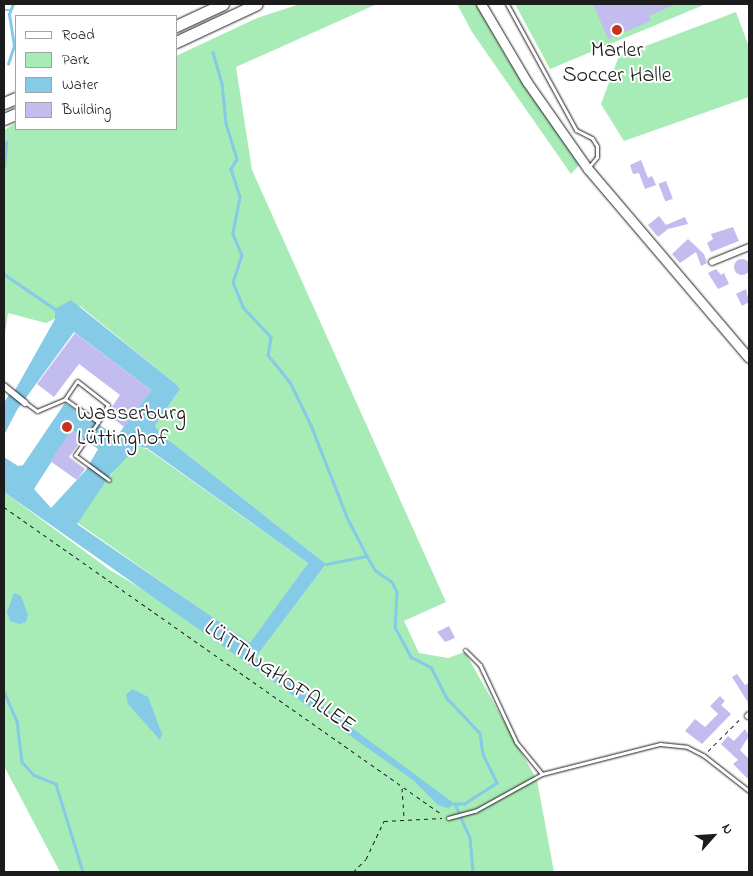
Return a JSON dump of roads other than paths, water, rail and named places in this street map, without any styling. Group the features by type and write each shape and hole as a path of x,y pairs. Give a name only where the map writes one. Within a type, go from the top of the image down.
{"highway":[{"path":"178,25 223,4"},
{"path":"178,41 257,4"}],"main road":[{"path":"481,4 528,82 588,169 749,358"}],"street":[{"path":"712,262 749,247"},
{"path":"6,388 25,403"}],"lane":[{"path":"507,4 576,130 592,138 597,146 596,157 588,169"},
{"path":"25,403 37,411 65,399 76,381 108,405 75,455 108,480"},
{"path":"65,399 97,422"},
{"path":"465,650 480,664 516,742 542,774"},
{"path":"448,818 475,811 542,774 660,744 687,747 703,755 749,791"}],"water":[{"path":"71,300 176,384 180,389 155,426 161,434 326,564 256,657 455,804 448,808 438,805 413,780 4,492 4,457 18,466 23,465 65,403 117,436 151,390 74,332 17,410 4,435 4,403 11,391 14,392 55,319 55,309","holes":["72,430 98,449 86,470 51,508 34,489","137,447 147,448 308,563 250,643 77,524 110,475"]},
{"path":"14,593 21,596 28,615 26,622 19,624 10,621 7,612"},
{"path":"132,689 148,697 162,734 160,740 128,704 126,695"}],"waterway":[{"path":"8,64 14,46 9,14 13,4"},
{"path":"4,10 11,10"},
{"path":"213,52 222,83 226,123 237,159 231,169 240,197 233,234 242,255 233,282 243,307 271,337 268,355 290,382 311,425 347,517 367,556 375,570 392,582 397,592 395,627 411,657 431,667 447,698 480,733 483,754 497,783 465,804 455,804 470,837 473,872"},
{"path":"4,167 6,142"},
{"path":"4,274 55,309"},
{"path":"326,564 366,556"},
{"path":"4,691 17,721 22,762 34,775 56,784 83,872"}],"place":[{"name":"Marler Soccer Halle","path":"617,30"},
{"name":"Wasserburg Lüttinghof","path":"67,427"}]}
